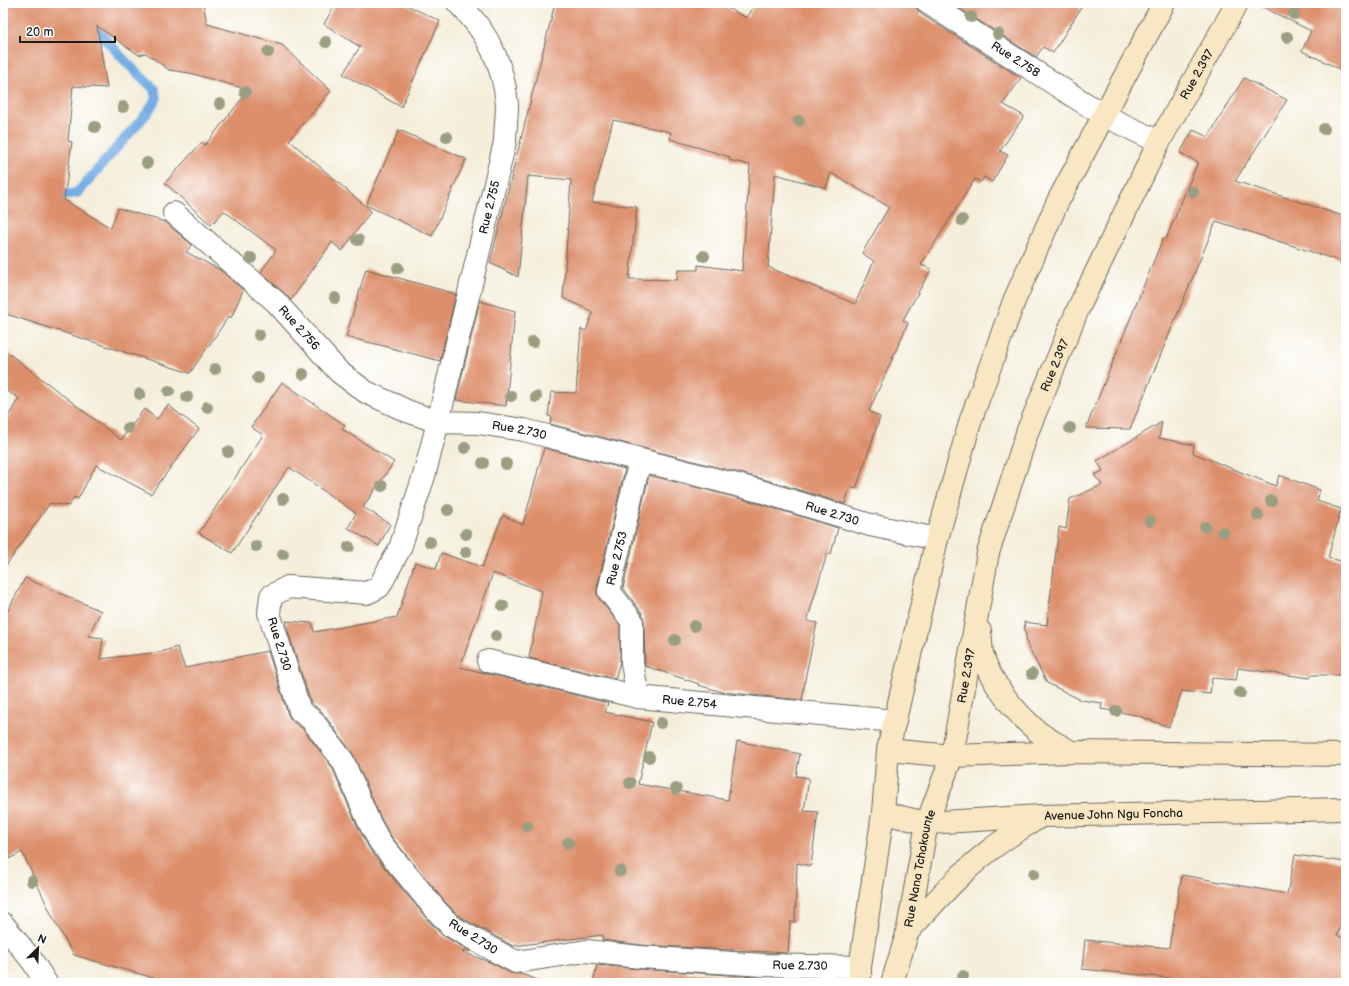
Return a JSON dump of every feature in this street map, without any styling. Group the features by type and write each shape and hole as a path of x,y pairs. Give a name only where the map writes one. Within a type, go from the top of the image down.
{"main road":[{"path":"860,975 883,813 888,750 937,539 971,419 1014,301 1058,201 1164,3"},
{"name":"Rue 2.397","path":"952,756 988,553 1028,430 1078,309 1159,142 1237,3"},
{"path":"978,611 982,653 990,674 1003,695 1037,732 1071,752"},
{"path":"888,750 952,756 1071,752 1346,755"},
{"name":"Rue Nana Tchakounte","path":"892,983 907,934 926,823 952,756"},
{"name":"Avenue John Ngu Foncha","path":"883,813 926,823 1041,816 1346,809"},
{"path":"907,934 937,899 973,865 1006,838 1041,816"}],"street":[{"name":"Rue 2.755","path":"438,422 504,142 507,105 501,67 486,36 458,3"},
{"name":"Rue 2.758","path":"928,3 1104,115 1159,142"},
{"name":"Rue 2.756","path":"174,213 276,302 339,372 366,392 407,411 438,422"},
{"name":"Rue 2.730","path":"860,975 763,965 640,957 586,950 516,962 451,926 380,842 369,822 343,761 312,720 300,711 269,613 271,596 288,587 367,593 379,586 400,548 424,476 438,422 478,423 524,430 760,491 870,525 937,539"},
{"name":"Rue 2.753","path":"638,698 632,663 632,621 609,592 640,460"},
{"name":"Rue 2.754","path":"488,662 638,698 895,721"},
{"path":"3,924 33,962 46,983"}],"building":[{"path":"3,3 203,3 207,24 282,45 331,91 289,140 371,211 342,251 332,242 291,300 261,272 276,250 224,211 211,225 165,183 202,142 205,145 249,90 190,73 169,70 146,53 139,55 97,26 107,88 73,86 68,141 72,142 64,200 111,228 118,208 165,222 192,245 186,252 220,270 243,290 231,318 229,316 190,373 3,313"},
{"path":"336,3 402,3 440,21 401,107 343,74 360,47 324,24"},
{"path":"555,3 718,3 747,18 756,3 916,3 917,9 921,14 1021,78 1003,104 1024,116 1000,151 1008,155 992,182 984,177 981,182 975,179 921,265 931,269 903,320 908,323 869,411 880,417 856,489 850,487 845,504 763,479 550,424 552,417 548,416 551,392 576,393 581,329 586,331 593,312 563,298 571,180 528,176 518,277 490,263","holes":["613,120 671,132 670,139 730,157 729,160 750,165 742,271 698,265 698,270 678,270 677,280 629,279 637,207 592,202","831,173 889,207 862,253 874,261 855,304 768,267 775,174 826,188"]},
{"path":"951,3 1084,3 1053,53 1043,47 1036,57"},
{"path":"1255,3 1346,3 1346,72 1302,51 1311,31"},
{"path":"1244,78 1287,100 1235,181 1346,217 1346,263 1216,221 1130,429 1086,428 1163,238 1166,239 1198,162 1180,153 1193,130 1208,137"},
{"path":"399,130 466,159 432,236 366,205"},
{"path":"366,269 456,294 440,361 346,337"},
{"path":"480,301 515,311 506,406 456,400"},
{"path":"3,349 121,440 144,409 157,419 168,405 199,429 151,494 96,465 78,499 74,497 69,506 50,503 3,570 3,425 19,398 3,389"},
{"path":"282,382 345,425 342,429 394,462 363,507 390,524 379,546 348,528 356,513 289,467 232,553 199,533 263,435 251,427"},
{"path":"1162,422 1159,438 1194,445 1193,453 1276,486 1279,475 1320,490 1317,501 1341,509 1328,558 1346,562 1346,675 1311,675 1310,678 1238,668 1236,680 1212,678 1210,694 1182,691 1169,727 1136,715 1101,709 1102,703 1081,700 1047,683 1027,644 1024,622 1047,625 1059,527 1066,529 1070,499 1102,485 1094,475 1103,471 1097,461"},
{"path":"544,448 625,469 597,588 599,599 620,625 620,662 615,679 529,658 542,591 493,573 460,667 608,703 605,712 652,722 638,784 728,800 737,741 800,754 796,776 809,778 804,811 818,812 811,866 797,863 795,922 790,922 788,953 641,945 602,940 603,935 513,946 459,916 445,902 390,835 380,817 353,754 322,712 311,703 289,635 286,621 312,623 314,632 397,617 415,562 436,569 441,553 482,567 503,515 523,525"},
{"path":"649,475 757,503 838,528 831,554 827,554 807,621 817,623 802,700 722,692 645,666 644,621 642,613 623,588"},
{"path":"25,578 101,611 88,636 103,638 100,659 161,652 177,647 185,668 268,651 288,715 292,721 303,729 332,767 358,827 370,850 426,918 442,935 470,951 462,952 492,963 510,973 521,974 538,980 537,983 171,983 74,955 55,922 22,852 3,862 3,620"},
{"path":"1295,855 1346,862 1346,916 1337,935 1346,940 1346,983 1169,983 1170,978 1082,969 1085,940 1169,948 1182,875 1287,894"},
{"path":"597,965 758,977 758,983 593,983"}],"waterway":[{"path":"52,191 63,195 77,193 148,112 156,99 154,89 126,62 98,31 87,12 86,3"}]}
